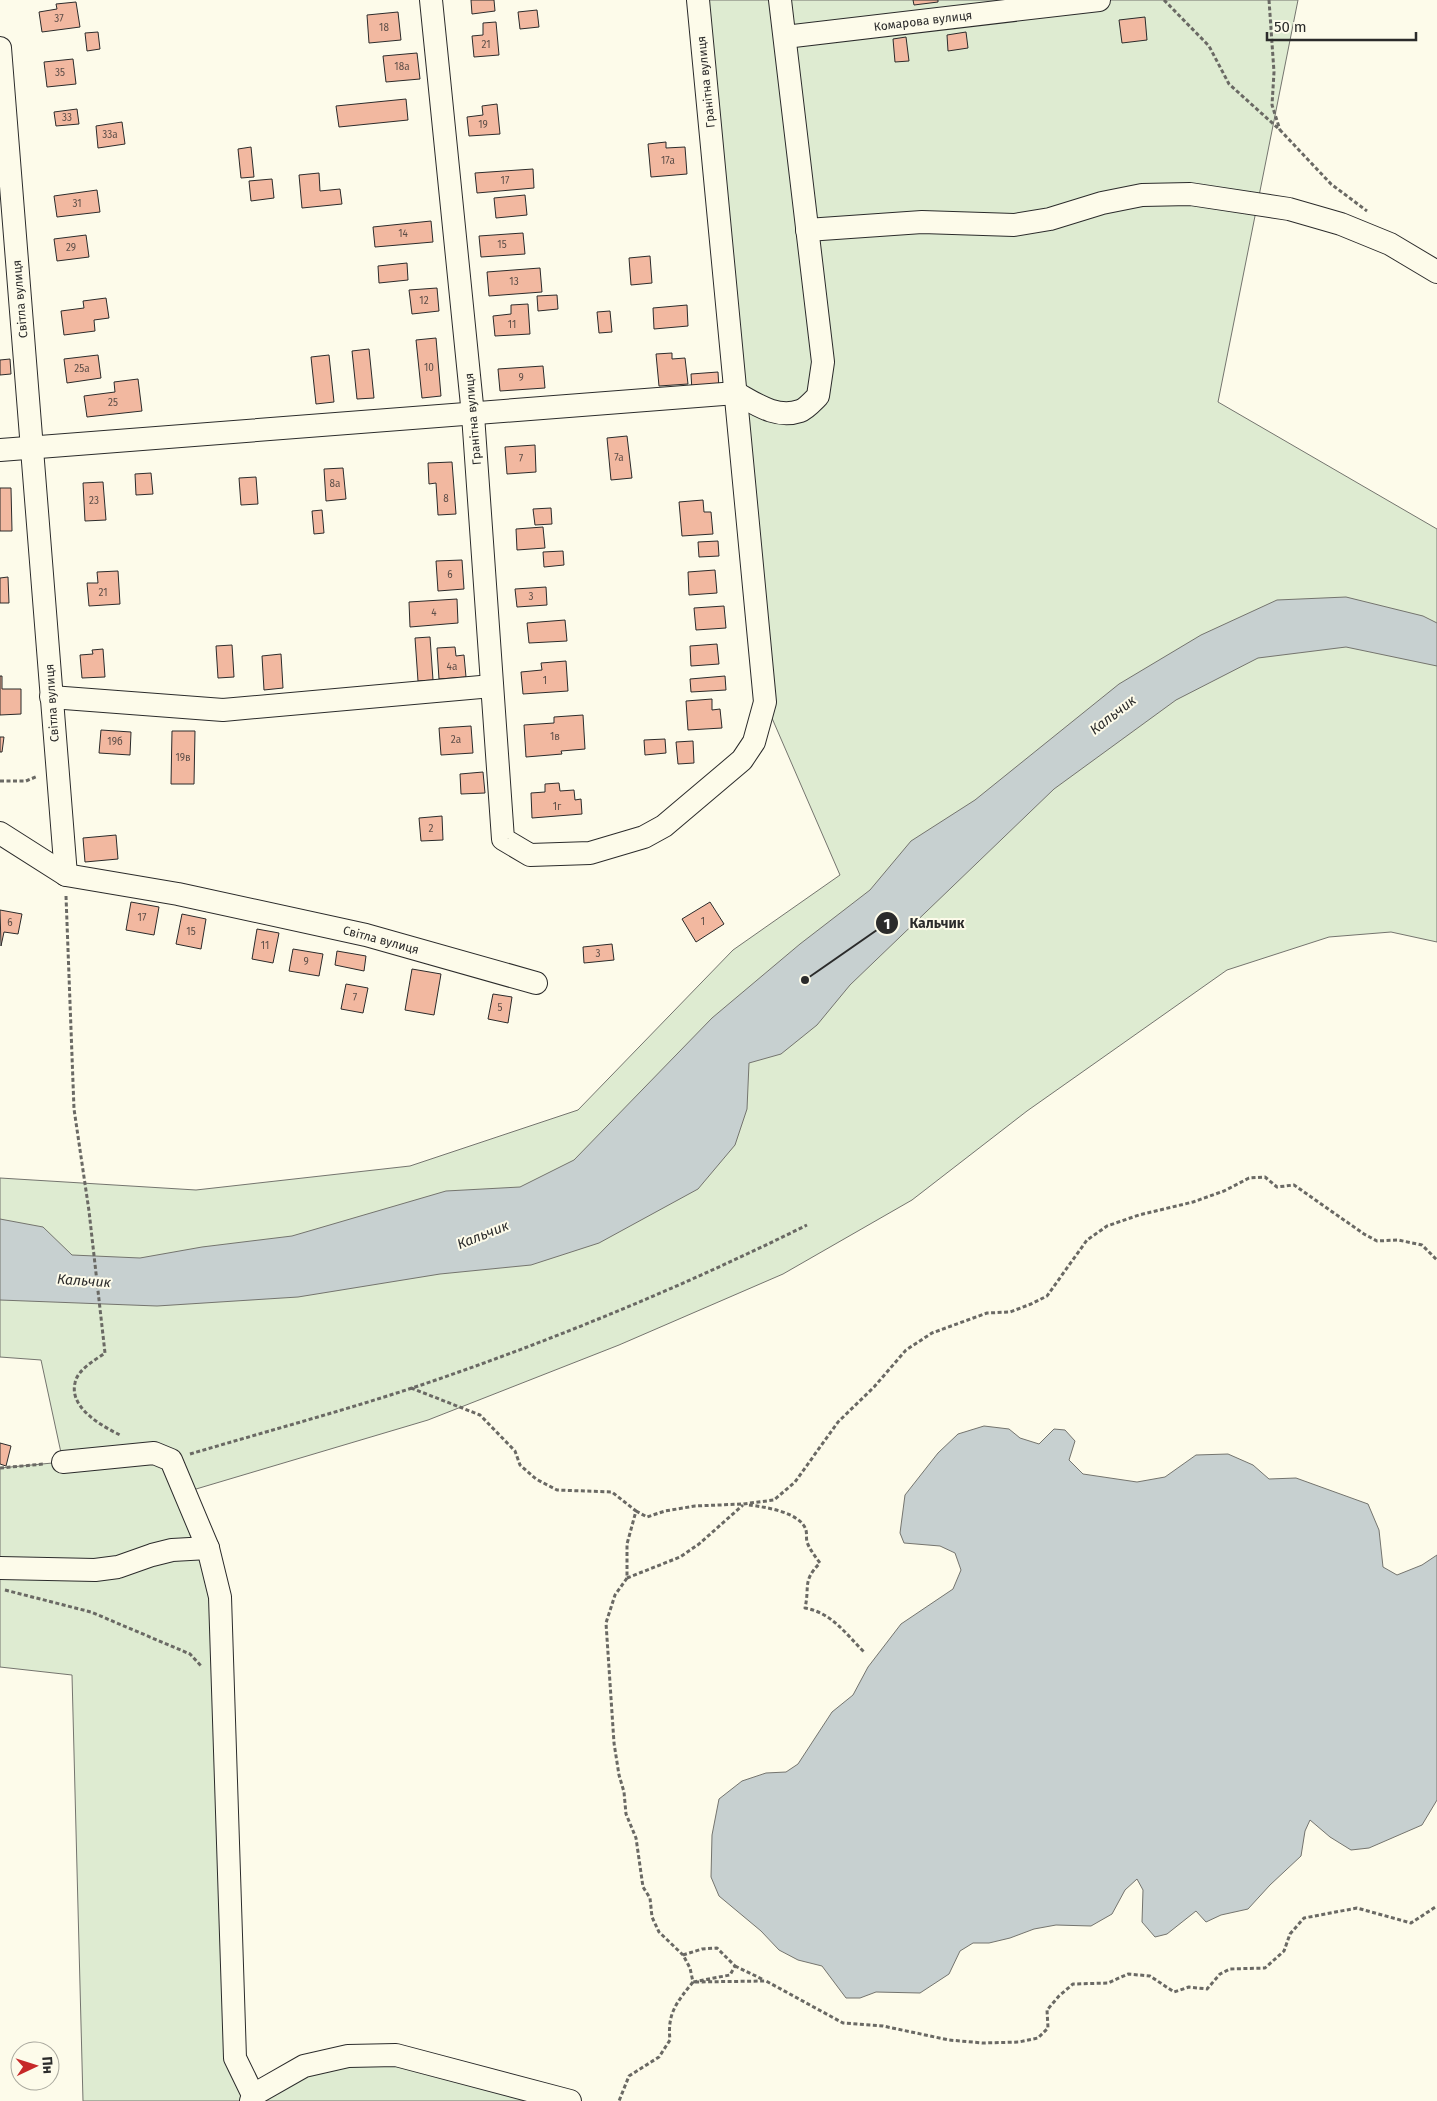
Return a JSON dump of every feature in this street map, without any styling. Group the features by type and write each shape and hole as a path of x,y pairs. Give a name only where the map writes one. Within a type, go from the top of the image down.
{"street":[{"name":"Гранітна вулиця","path":"431,0 473,415 503,839 530,855 590,853 644,837 664,826 742,760 754,742 765,702 698,0"},
{"path":"0,450 473,415 736,393 765,410 783,414 801,411 818,396 823,362 780,0"},
{"name":"Комарова вулиця","path":"785,37 1099,0"},
{"name":"Світла вулиця","path":"0,48 66,875 178,894 366,935 536,983"},
{"path":"807,230 922,222 1014,225 1050,219 1102,203 1142,195 1190,194 1289,209 1341,224 1390,244 1437,272"},
{"path":"51,697 223,710 492,686"},
{"path":"0,833 66,875"},
{"path":"63,1462 154,1453 170,1460 208,1548 220,1597 235,2058 252,2098 304,2066 348,2056 396,2055 570,2101"},
{"path":"0,1568 95,1570 118,1567 172,1550 208,1548"}],"path":[{"path":"1164,0 1208,46 1230,84 1280,130 1331,184 1371,214"},
{"path":"1269,0 1274,72 1272,105 1280,130"},
{"path":"0,781 26,781 37,777 56,762"},
{"path":"66,875 74,1109 89,1211 105,1353 84,1369 75,1382 76,1395 82,1410 123,1437"},
{"path":"411,1388 480,1415 514,1451 520,1465 536,1479 556,1490 612,1492 636,1511 647,1517 665,1511 695,1506 743,1504 774,1500 795,1482 838,1422 874,1387 906,1350 932,1333 987,1313 1010,1312 1047,1296 1087,1240 1107,1226 1139,1214 1193,1202 1224,1191 1249,1178 1265,1177 1277,1187 1294,1185 1377,1241 1398,1240 1422,1245 1437,1260"},
{"path":"170,1460 411,1388 531,1346 659,1294 807,1225"},
{"path":"0,1468 63,1462"},
{"path":"693,1982 690,1968 683,1955 658,1932 652,1917 650,1898 643,1887 636,1838 626,1814 624,1792 614,1743 606,1623 615,1595 627,1578 680,1557 700,1544 743,1504"},
{"path":"743,1504 766,1508 792,1516 805,1528 807,1542 812,1553 820,1563 811,1572 806,1584 807,1597 805,1608 819,1611 834,1621 864,1652"},
{"path":"627,1578 627,1544 636,1511"},
{"path":"0,1589 92,1612 190,1654 223,1692"},
{"path":"683,1955 702,1949 717,1948 735,1966 843,2023 884,2026 949,2040 983,2043 1019,2042 1038,2038 1048,2028 1047,2010 1073,1984 1108,1983 1128,1974 1150,1976 1174,1992 1189,1987 1206,1990 1220,1974 1230,1969 1265,1968 1284,1951 1290,1934 1304,1918 1357,1908 1411,1923 1437,1906"},
{"path":"619,2101 629,2076 659,2057 670,2040 668,2024 678,2001 693,1982 730,1976 735,1966"},
{"path":"693,1982 766,1981"}],"green space":[{"path":"698,0 1298,0 1218,402 1437,529 1437,942 1391,932 1329,937 1227,970 1027,1111 912,1200 783,1274 619,1345 428,1420 186,1492 208,1548 235,2058 253,2095 348,2056 570,2101 83,2101 72,1675 0,1667 0,1468 63,1462 41,1360 0,1357 0,1178 196,1190 410,1166 578,1110 733,950 840,875 765,702"}],"water":[{"path":"1346,597 1423,616 1437,623 1437,666 1346,647 1258,658 1176,700 1054,789 850,985 817,1025 781,1054 749,1063 747,1109 735,1145 698,1189 599,1243 531,1265 440,1274 298,1297 157,1306 0,1300 0,1219 43,1227 72,1255 140,1258 202,1247 292,1236 446,1191 520,1187 574,1160 712,1018 800,944 870,890 911,841 975,800 1119,684 1201,635 1277,600"},
{"path":"984,1426 1009,1429 1020,1438 1039,1444 1054,1429 1065,1430 1075,1441 1069,1460 1083,1474 1137,1482 1165,1477 1196,1455 1228,1454 1253,1465 1269,1479 1296,1478 1368,1504 1379,1530 1383,1567 1397,1575 1422,1565 1437,1555 1437,1800 1422,1825 1369,1848 1351,1850 1330,1837 1310,1820 1305,1831 1301,1856 1248,1909 1221,1915 1206,1922 1196,1911 1167,1934 1155,1937 1142,1922 1143,1890 1137,1879 1125,1890 1112,1914 1091,1926 1056,1925 1034,1929 989,1943 973,1943 960,1951 949,1974 920,1993 876,1992 860,1998 846,1998 822,1966 798,1960 779,1950 761,1931 719,1896 711,1877 712,1835 719,1799 742,1781 766,1773 786,1772 798,1764 832,1712 853,1695 868,1667 901,1624 953,1589 961,1570 955,1553 940,1546 904,1543 900,1533 905,1495 938,1453 958,1434"}],"building":[{"path":"471,0 494,0 495,11 472,14"},
{"path":"913,0 938,0 938,2 914,5"},
{"path":"76,2 80,27 42,32 39,12 57,9 56,4"},
{"path":"537,10 539,27 520,29 518,12"},
{"path":"398,12 401,40 369,43 367,15"},
{"path":"1145,17 1147,40 1122,43 1119,20"},
{"path":"496,22 499,55 474,57 472,36 483,35 483,23"},
{"path":"98,32 100,49 87,51 85,33"},
{"path":"966,32 968,48 948,51 947,35"},
{"path":"906,37 909,61 895,62 893,39"},
{"path":"417,53 420,79 386,82 383,56"},
{"path":"73,59 76,84 47,87 44,62"},
{"path":"406,99 408,120 339,127 336,106"},
{"path":"497,104 500,134 469,136 467,117 483,115 482,106"},
{"path":"77,109 79,124 56,126 54,112"},
{"path":"122,122 125,144 98,148 96,126"},
{"path":"666,142 666,148 685,147 687,174 651,177 648,144"},
{"path":"251,147 254,177 241,178 238,149"},
{"path":"533,169 534,188 477,193 475,173"},
{"path":"319,173 320,191 340,189 342,204 302,208 299,175"},
{"path":"272,179 274,198 251,201 249,181"},
{"path":"97,190 100,212 57,217 54,196"},
{"path":"525,195 527,215 496,218 494,198"},
{"path":"431,221 433,242 375,247 373,227"},
{"path":"523,233 525,254 481,257 479,236"},
{"path":"86,235 89,257 57,261 54,239"},
{"path":"650,256 652,283 631,285 629,258"},
{"path":"407,263 408,280 379,283 378,266"},
{"path":"540,268 542,292 489,296 487,272"},
{"path":"437,288 439,311 412,314 409,290"},
{"path":"557,295 558,309 538,311 537,296"},
{"path":"106,298 109,318 94,320 95,331 64,335 61,311 84,308 83,301"},
{"path":"528,304 530,334 495,336 493,316 511,314 511,305"},
{"path":"687,305 688,326 654,329 653,308"},
{"path":"610,311 612,332 599,333 597,312"},
{"path":"436,338 441,396 422,398 416,340"},
{"path":"369,349 374,398 357,399 352,351"},
{"path":"672,353 672,359 685,358 688,384 659,386 656,354"},
{"path":"98,355 101,378 67,383 64,359"},
{"path":"329,355 334,402 316,404 311,357"},
{"path":"10,359 11,374 0,375 0,360"},
{"path":"543,366 545,388 500,391 498,369"},
{"path":"718,372 719,389 692,391 691,374"},
{"path":"138,379 142,411 87,417 84,396 115,392 114,382"},
{"path":"627,436 632,478 611,480 607,438"},
{"path":"535,445 536,472 507,474 505,447"},
{"path":"452,462 456,514 438,515 436,483 429,484 428,463"},
{"path":"343,468 346,499 326,501 324,469"},
{"path":"151,473 153,494 136,495 135,474"},
{"path":"256,477 258,504 241,505 239,478"},
{"path":"103,482 106,520 85,521 83,483"},
{"path":"0,488 11,488 12,531 0,531"},
{"path":"703,500 704,512 711,512 713,534 682,536 679,502"},
{"path":"551,508 552,524 535,525 533,509"},
{"path":"322,510 324,533 314,534 312,511"},
{"path":"543,527 545,548 517,550 516,529"},
{"path":"718,541 719,556 699,557 698,542"},
{"path":"563,551 564,565 544,567 543,552"},
{"path":"462,560 464,589 438,591 436,561"},
{"path":"715,570 717,593 689,595 688,572"},
{"path":"118,571 120,604 89,606 87,583 98,583 97,572"},
{"path":"8,577 9,603 0,603 0,578"},
{"path":"546,587 547,605 517,607 515,589"},
{"path":"457,599 458,623 410,627 409,602"},
{"path":"724,606 726,628 696,630 694,608"},
{"path":"565,620 567,641 529,643 527,623"},
{"path":"430,637 433,680 418,681 415,638"},
{"path":"717,644 719,664 691,666 690,646"},
{"path":"232,645 234,677 218,678 216,646"},
{"path":"455,647 456,656 464,655 466,677 439,679 437,648"},
{"path":"103,649 105,677 82,678 80,655 93,654 92,650"},
{"path":"281,654 283,688 264,690 262,656"},
{"path":"566,661 568,691 523,694 521,672 542,670 541,663"},
{"path":"0,676 2,676 2,689 21,689 21,714 0,715"},
{"path":"725,676 726,690 691,692 690,679"},
{"path":"712,699 712,710 720,709 722,728 688,730 686,701"},
{"path":"583,715 585,749 561,751 562,754 526,757 524,725 554,723 554,717"},
{"path":"471,726 473,753 441,755 439,728"},
{"path":"101,730 131,732 130,755 99,753"},
{"path":"172,731 195,731 194,784 171,784"},
{"path":"0,737 4,737 2,752 0,752"},
{"path":"665,739 666,753 645,755 644,740"},
{"path":"693,741 694,763 678,764 676,742"},
{"path":"483,772 485,793 461,794 460,774"},
{"path":"559,783 560,791 574,790 575,800 581,799 582,814 532,818 531,793 545,792 545,784"},
{"path":"442,816 443,840 421,841 419,818"},
{"path":"116,835 118,859 85,862 83,838"},
{"path":"131,902 159,907 154,935 126,930"},
{"path":"710,902 724,924 696,942 682,919"},
{"path":"0,910 22,914 18,934 4,932 1,946"},
{"path":"182,914 206,919 201,949 176,944"},
{"path":"257,929 279,933 273,963 252,959"},
{"path":"612,944 614,960 584,963 583,947"},
{"path":"293,949 323,954 319,976 289,971"},
{"path":"337,951 366,956 364,971 335,965"},
{"path":"412,969 441,974 434,1015 405,1010"},
{"path":"346,984 368,988 363,1013 341,1009"},
{"path":"493,994 512,997 508,1023 488,1019"},
{"path":"0,1443 11,1446 6,1466 0,1464"}],"place":[{"name":"Кальчик","path":"805,980"}]}
